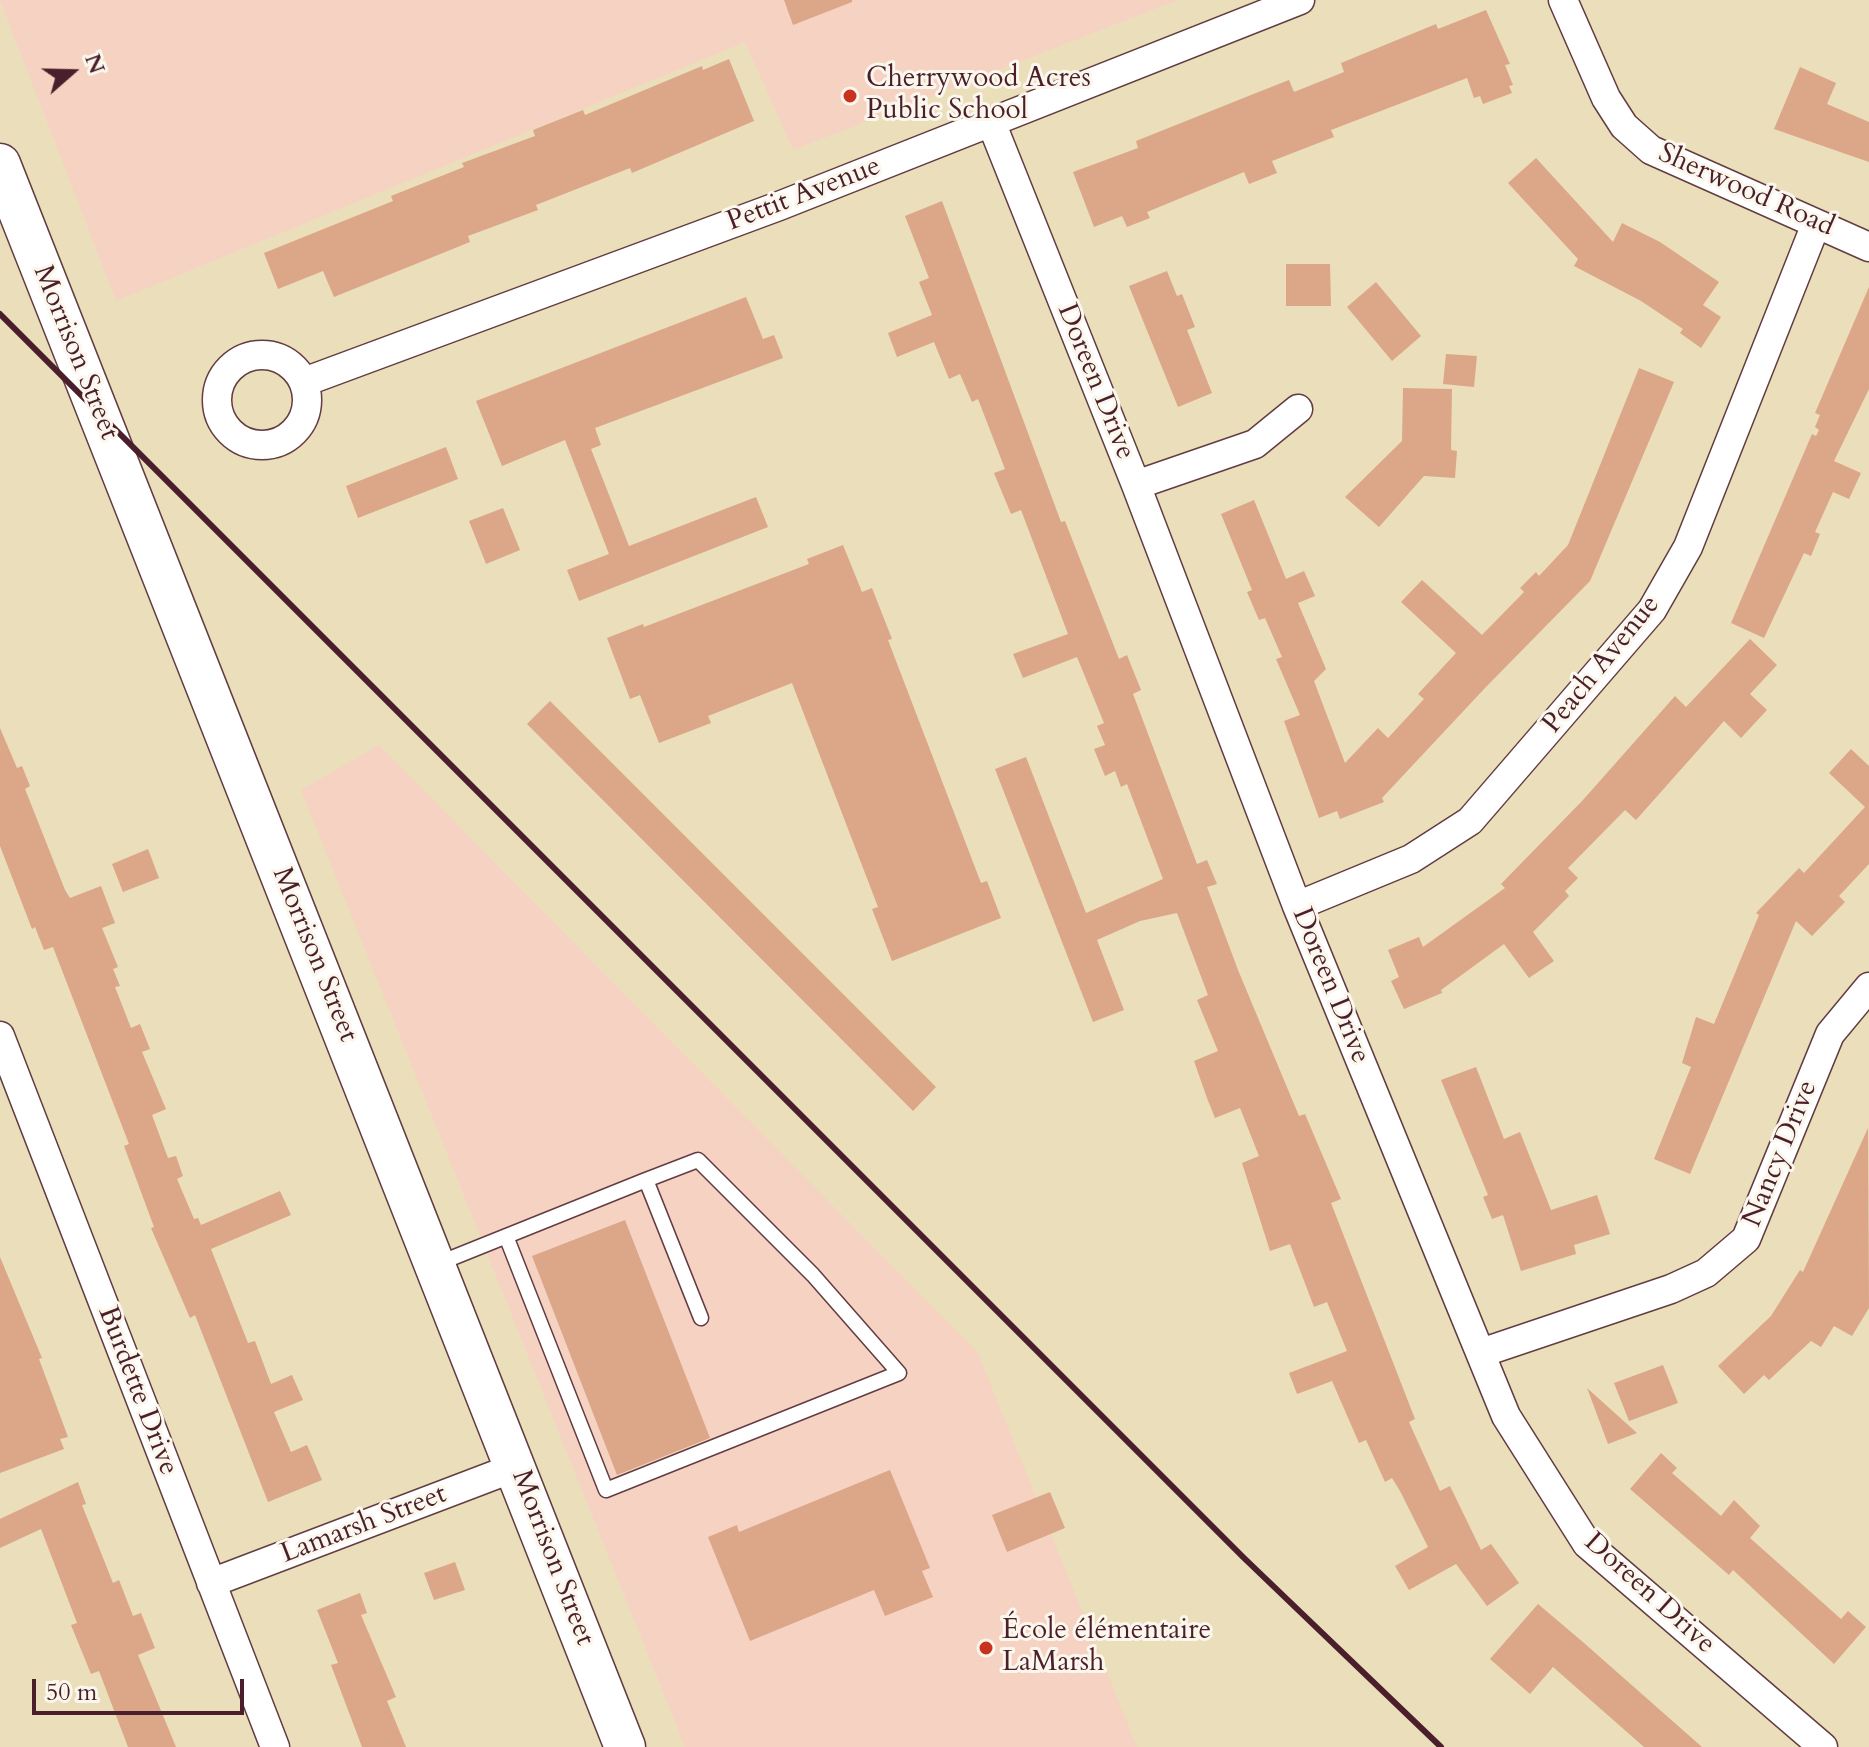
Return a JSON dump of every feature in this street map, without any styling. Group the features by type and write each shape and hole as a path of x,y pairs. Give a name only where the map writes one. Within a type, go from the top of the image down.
{"street":[{"name":"Pettit Avenue","path":"304,382 779,206 1300,0"},
{"name":"Sherwood Road","path":"1563,0 1606,98 1633,134 1651,150 1869,247"},
{"name":"Doreen Drive","path":"991,122 1136,485 1297,906 1506,1416 1587,1544 1823,1747"},
{"name":"Morrison Street","path":"0,164 625,1747"},
{"name":"Peach Avenue","path":"1297,906 1411,859 1470,821 1652,610 1688,547 1816,224"},
{"path":"1136,485 1255,444 1298,409"},
{"name":"Nancy Drive","path":"1481,1353 1671,1289 1706,1273 1746,1239 1830,1034 1869,987"},
{"name":"Burdette Drive","path":"0,1036 275,1747"},
{"name":"Lamarsh Street","path":"211,1583 516,1467"}],"lane":[{"path":"436,1264 506,1236 646,1180 698,1160 813,1275 899,1373 606,1490 506,1236"},
{"path":"646,1180 701,1318"}],"shaded area":[{"path":"0,0 1178,0 793,150 745,42 116,301"},
{"path":"379,745 978,1353 1137,1747 685,1747 301,790"}],"building":[{"path":"784,0 852,0 852,2 793,25"},
{"path":"1486,10 1510,64 1505,65 1513,85 1509,86 1512,93 1483,104 1480,96 1474,98 1467,78 1331,130 1334,137 1272,161 1277,173 1249,184 1244,172 1147,212 1150,218 1127,227 1122,216 1094,227 1073,172 1138,148 1136,141 1289,80 1294,92 1344,72 1341,63 1436,24 1438,29"},
{"path":"729,59 754,121 632,173 630,168 536,205 538,210 468,236 470,242 334,297 323,271 278,289 264,253 393,201 391,196 464,167 462,163 535,136 533,130 583,110 585,115 702,66 703,70"},
{"path":"1800,67 1836,83 1827,104 1869,122 1869,162 1774,129"},
{"path":"1536,158 1613,242 1622,223 1660,242 1719,282 1703,305 1721,317 1701,348 1680,333 1683,329 1641,301 1574,266 1578,259 1508,183"},
{"path":"942,201 1061,522 1065,521 1119,659 1127,655 1141,690 1133,694 1197,864 1207,860 1217,884 1207,887 1238,970 1299,1116 1305,1114 1341,1199 1331,1203 1415,1419 1409,1422 1440,1491 1450,1486 1481,1550 1491,1544 1519,1583 1487,1606 1456,1564 1409,1590 1395,1566 1428,1547 1400,1491 1392,1478 1385,1482 1366,1440 1359,1443 1332,1381 1297,1394 1289,1373 1347,1351 1327,1302 1314,1307 1290,1244 1270,1251 1242,1163 1259,1156 1240,1108 1215,1118 1207,1098 1194,1061 1218,1051 1197,1000 1208,995 1177,913 1140,921 1097,940 1124,1010 1093,1022 995,769 1026,757 1086,913 1163,879 1127,784 1121,787 1115,771 1105,776 1094,749 1105,745 1097,726 1104,723 1077,657 1023,678 1013,654 1068,634 1021,510 1011,514 994,473 1005,469 978,399 972,402 960,374 949,379 934,342 897,357 888,333 932,315 919,282 929,278 905,216"},
{"path":"1286,264 1330,264 1331,306 1286,306"},
{"path":"1167,271 1177,296 1182,294 1195,327 1187,330 1212,393 1178,407 1129,286"},
{"path":"1376,282 1421,336 1392,361 1347,307"},
{"path":"1869,287 1869,389 1834,461 1861,473 1849,499 1833,492 1815,532 1820,534 1811,556 1804,553 1764,638 1731,623 1812,434 1816,436 1819,430 1815,427 1820,415 1815,413"},
{"path":"746,297 763,339 774,335 783,358 595,428 601,445 591,449 629,546 756,497 768,527 579,601 567,570 609,554 565,440 502,466 476,401"},
{"path":"1446,354 1477,356 1474,387 1443,384"},
{"path":"1639,368 1674,382 1590,581 1382,798 1384,802 1340,819 1337,811 1319,818 1284,721 1300,715 1276,659 1282,657 1265,618 1259,620 1247,592 1252,590 1221,514 1254,500 1286,579 1304,571 1315,596 1298,603 1326,669 1314,681 1345,763 1378,728 1388,738 1424,699 1418,694 1456,653 1401,602 1422,580 1482,635 1524,592 1520,588 1536,572 1539,576 1568,545"},
{"path":"1403,388 1452,389 1451,450 1457,451 1455,478 1424,476 1379,527 1345,497 1402,441"},
{"path":"446,447 458,479 358,518 346,486"},
{"path":"503,508 520,550 486,564 469,521"},
{"path":"843,545 862,592 872,588 892,639 888,640 981,883 987,881 1001,918 892,961 872,909 878,907 792,683 708,716 711,723 659,743 640,695 630,699 607,638 809,564 807,559"},
{"path":"1750,639 1777,665 1750,694 1767,710 1741,738 1724,721 1636,820 1625,810 1568,868 1578,878 1565,891 1569,896 1533,932 1554,961 1529,978 1504,944 1441,990 1442,993 1404,1009 1391,981 1399,977 1388,950 1419,937 1423,947 1505,888 1501,884 1583,800 1675,696 1686,707"},
{"path":"550,701 936,1087 913,1111 527,724"},
{"path":"0,728 17,768 22,766 30,786 25,789 70,898 101,886 115,923 102,928 118,967 113,969 120,986 115,987 131,1028 140,1024 150,1049 142,1052 166,1109 152,1115 168,1158 176,1156 183,1176 177,1179 194,1219 198,1218 201,1225 280,1191 291,1215 211,1249 248,1343 255,1341 271,1384 292,1375 303,1400 274,1412 291,1452 307,1445 322,1480 268,1502 195,1315 190,1318 151,1228 154,1227 124,1146 129,1144 53,947 44,950 35,927 32,929 0,846"},
{"path":"1851,749 1869,766 1869,864 1839,896 1845,902 1812,936 1796,921 1690,1174 1654,1159 1691,1067 1682,1063 1696,1017 1714,1024 1759,915 1756,913 1799,868 1804,873 1865,807 1829,773"},
{"path":"148,849 159,878 123,892 112,864"},
{"path":"1476,1067 1504,1139 1520,1132 1551,1210 1597,1195 1610,1234 1574,1245 1576,1254 1521,1271 1503,1215 1492,1219 1483,1197 1488,1195 1441,1080"},
{"path":"1868,1128 1869,1308 1852,1336 1834,1326 1821,1347 1811,1341 1769,1380 1764,1375 1744,1394 1718,1366 1771,1316 1800,1270 1803,1272"},
{"path":"625,1220 710,1438 617,1475 532,1256"},
{"path":"0,1257 42,1358 39,1359 68,1437 60,1439 64,1449 0,1473"},
{"path":"1663,1365 1678,1403 1629,1421 1614,1383"},
{"path":"1587,1388 1637,1433 1608,1444"},
{"path":"1661,1453 1677,1468 1672,1473 1721,1516 1734,1500 1760,1526 1750,1538 1841,1619 1848,1611 1866,1627 1834,1664 1733,1570 1729,1575 1630,1489"},
{"path":"890,1470 930,1568 922,1571 933,1597 885,1616 874,1590 750,1641 708,1537 737,1525 739,1532"},
{"path":"78,1482 86,1504 82,1505 113,1583 119,1580 133,1616 141,1613 155,1648 138,1655 176,1747 128,1747 99,1671 91,1674 71,1625 77,1623 41,1529 0,1548 0,1519"},
{"path":"1050,1492 1065,1528 1007,1552 992,1515"},
{"path":"455,1562 465,1590 434,1600 424,1573"},
{"path":"360,1593 367,1613 361,1615 396,1697 387,1701 406,1747 362,1747 331,1665 338,1663 317,1610"},
{"path":"1538,1604 1702,1747 1644,1747 1553,1667 1530,1694 1490,1659"}],"railway":[{"path":"0,314 1244,1558 1441,1747"}],"place":[{"name":"Cherrywood Acres Public School","path":"850,96"},
{"name":"École élémentaire LaMarsh","path":"986,1648"}]}
